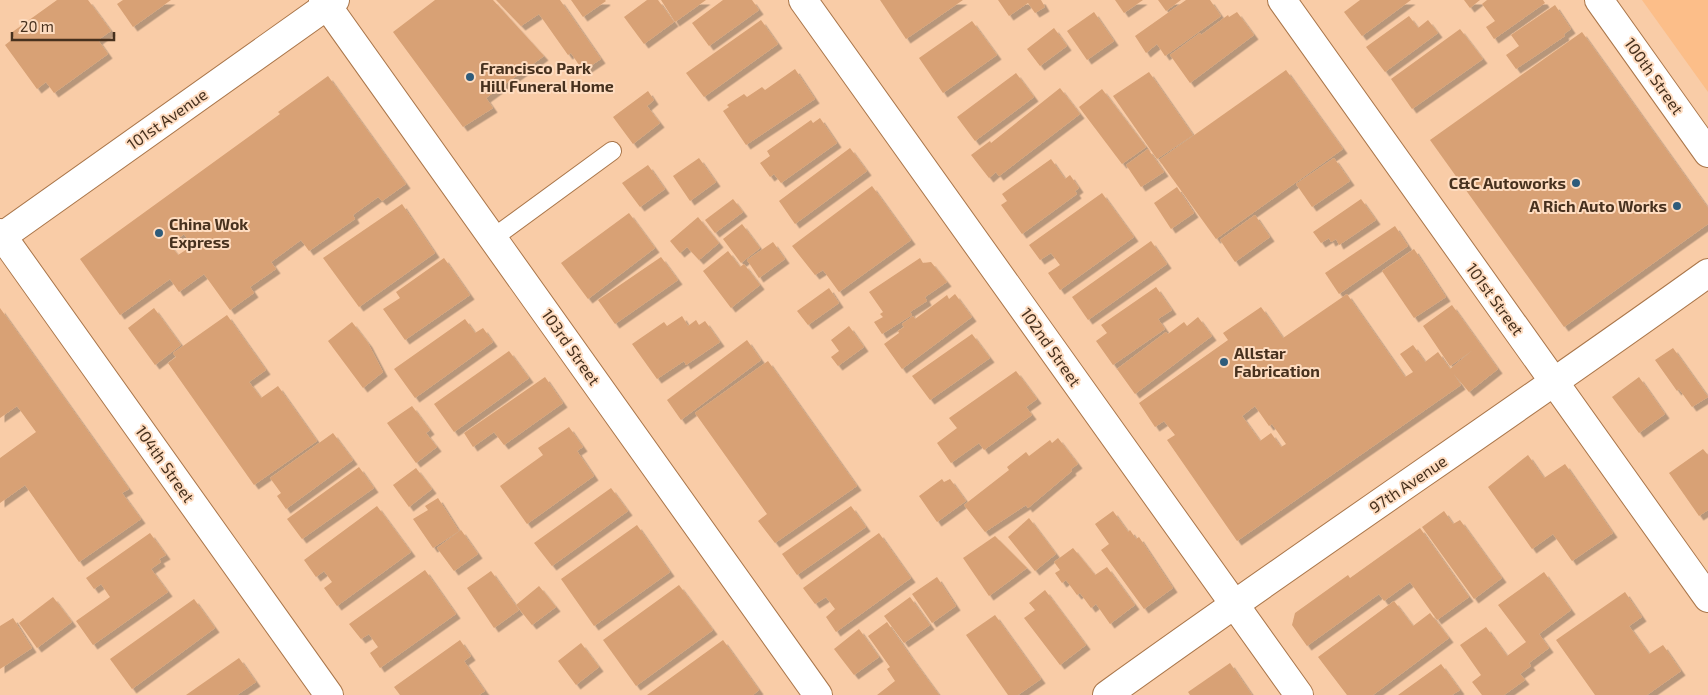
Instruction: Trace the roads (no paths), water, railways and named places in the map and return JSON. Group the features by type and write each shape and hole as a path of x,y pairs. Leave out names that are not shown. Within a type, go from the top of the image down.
{"street":[{"name":"102nd Street","path":"803,0 1298,695"},
{"name":"101st Street","path":"1282,0 1708,598"},
{"name":"100th Street","path":"1600,0 1708,153"},
{"name":"101st Avenue","path":"1,236 328,2"},
{"name":"103rd Street","path":"328,2 492,238 818,695"},
{"name":"104th Street","path":"1,236 329,695"},
{"name":"97th Avenue","path":"1107,695 1234,604 1555,383 1708,273"}],"lane":[{"path":"492,238 612,151"}],"place":[{"name":"Francisco Park Hill Funeral Home","path":"470,77"},
{"name":"C&C Autoworks","path":"1576,183"},
{"name":"A Rich Auto Works","path":"1677,206"},
{"name":"China Wok Express","path":"159,233"},
{"name":"Allstar Fabrication","path":"1224,362"}]}
